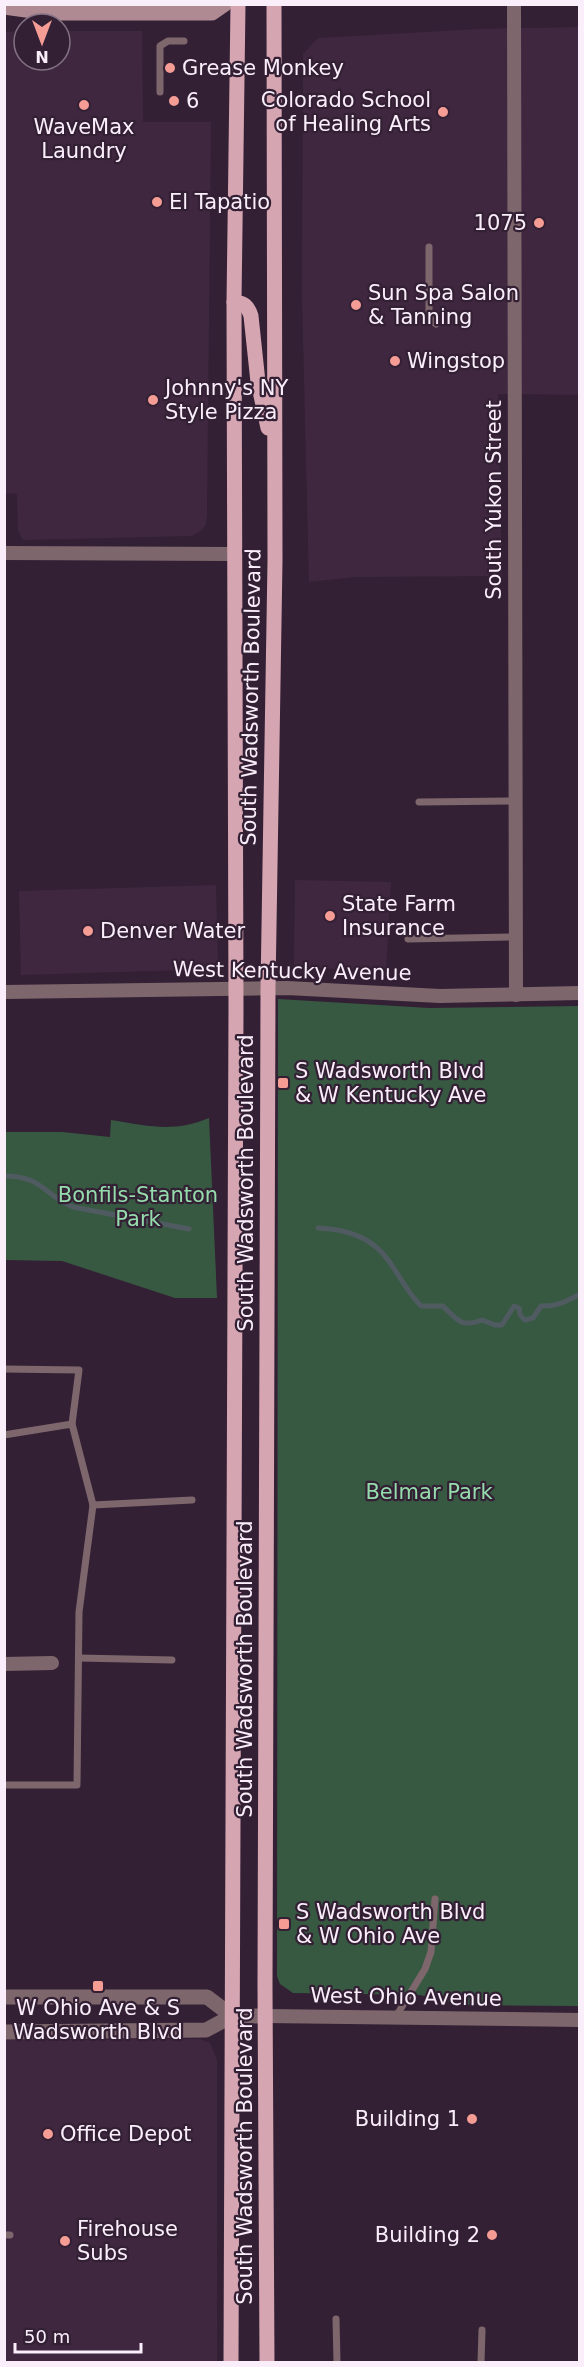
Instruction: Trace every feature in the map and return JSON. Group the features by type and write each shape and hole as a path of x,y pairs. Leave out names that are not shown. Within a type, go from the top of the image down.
{"main road":[{"path":"4,7 48,13 212,13 225,4"},
{"name":"South Wadsworth Boulevard","path":"231,2362 236,989 234,302 238,4"},
{"name":"South Wadsworth Boulevard","path":"267,2362 265,2016 268,988 274,460 274,4"},
{"path":"234,302 242,303 248,308 251,316 258,382 274,460"}],"street":[{"name":"South Yukon Street","path":"514,4 516,995"},
{"path":"4,553 234,554"},
{"name":"West Kentucky Avenue","path":"4,992 328,988 440,996 579,993"},
{"path":"4,1664 51,1663"},
{"path":"4,1997 207,1997 232,2016"},
{"name":"West Ohio Avenue","path":"4,2032 206,2030 232,2016 579,2020"}],"lane":[{"path":"160,92 160,46 168,41 184,41"},
{"path":"429,247 429,314 431,320 436,324"},
{"path":"419,802 515,801"},
{"path":"408,939 515,937"},
{"path":"4,1369 79,1370 72,1424 93,1505 80,1612 77,1785 4,1785"},
{"path":"4,1435 72,1424"},
{"path":"93,1505 192,1500"},
{"path":"79,1658 172,1660"},
{"path":"395,2018 425,1969 431,1952 435,1899"},
{"path":"336,2319 337,2362"},
{"path":"481,2362 482,2330"}],"shaded area":[{"path":"579,27 579,395 498,394 502,576 355,577 309,582 302,296 303,54 318,38 478,29"},
{"path":"72,31 142,31 143,122 211,122 207,513 206,524 201,531 192,536 23,540 18,531 17,494 5,493 4,32 12,32 12,72 72,72"},
{"path":"295,880 391,882 386,970 294,968"},
{"path":"216,885 218,969 21,975 19,891"},
{"path":"200,2039 210,2043 217,2060 217,2362 5,2362 4,2040"}],"green space":[{"name":"Belmar Park","path":"278,999 429,1008 579,1006 579,2006 463,2005 420,1995 293,1993 280,1984 277,1976"},
{"name":"Bonfils-Stanton Park","path":"209,1118 217,1298 175,1298 62,1261 5,1260 5,1132 62,1132 110,1137 111,1120 172,1127"}],"waterway":[{"path":"4,1176 35,1182 73,1207 189,1229"},
{"path":"318,1228 347,1232 374,1245 421,1306 443,1306 456,1319 464,1323 482,1320 502,1325 514,1306 519,1308 520,1315 525,1320 533,1318 541,1306 557,1304 580,1294"}],"place":[{"name":"Grease Monkey","path":"170,68"},
{"name":"6","path":"174,101"},
{"name":"WaveMax Laundry","path":"84,105"},
{"name":"Colorado School of Healing Arts","path":"443,112"},
{"name":"El Tapatio","path":"157,202"},
{"name":"1075","path":"539,223"},
{"name":"Sun Spa Salon & Tanning","path":"356,305"},
{"name":"Wingstop","path":"395,361"},
{"name":"Johnny's NY Style Pizza","path":"153,400"},
{"name":"State Farm Insurance","path":"330,916"},
{"name":"Denver Water","path":"88,931"},
{"name":"S Wadsworth Blvd & W Kentucky Ave","path":"283,1083"},
{"name":"S Wadsworth Blvd & W Ohio Ave","path":"284,1924"},
{"name":"W Ohio Ave & S Wadsworth Blvd","path":"98,1986"},
{"name":"Building 1","path":"472,2119"},
{"name":"Office Depot","path":"48,2134"},
{"name":"Building 2","path":"492,2235"},
{"name":"Firehouse Subs","path":"65,2241"}]}
